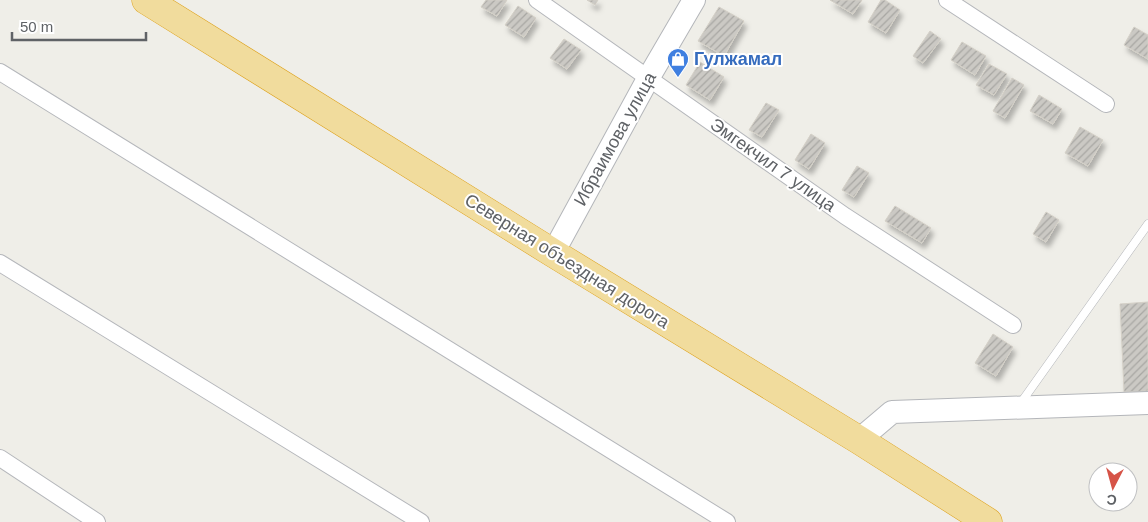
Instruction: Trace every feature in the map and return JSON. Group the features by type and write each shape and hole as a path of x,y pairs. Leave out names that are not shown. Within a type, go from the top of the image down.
{"highway":[{"name":"Северная объездная дорога","path":"146,0 988,522"}],"street":[{"name":"Эмгекчил 7 улица","path":"537,0 845,216 1013,325"},
{"name":"Ибраимова улица","path":"553,253 649,77 694,0"},
{"path":"947,0 1106,104"},
{"path":"0,72 727,522"},
{"path":"0,263 421,522"},
{"path":"858,440 892,412 1148,404"},
{"path":"0,458 96,522"}],"lane":[{"path":"1018,408 1148,224"}],"building":[{"path":"486,0 507,0 497,16 481,7"},
{"path":"587,0 598,0 595,5"},
{"path":"830,0 862,0 853,14"},
{"path":"881,0 885,0 900,10 886,33 868,22"},
{"path":"518,6 536,18 524,37 505,25"},
{"path":"719,7 744,21 724,56 698,41"},
{"path":"1134,27 1148,35 1148,59 1124,45"},
{"path":"930,31 941,39 923,63 913,56"},
{"path":"564,39 581,50 567,69 550,58"},
{"path":"962,42 986,56 975,75 951,60"},
{"path":"700,62 724,77 710,100 686,85"},
{"path":"989,64 1007,74 994,95 976,85"},
{"path":"1012,78 1024,85 1005,118 993,111"},
{"path":"1039,95 1062,109 1053,124 1030,111"},
{"path":"766,103 779,110 762,137 749,130"},
{"path":"1080,127 1103,140 1088,166 1065,153"},
{"path":"811,134 825,143 809,169 795,160"},
{"path":"857,166 869,173 854,197 842,190"},
{"path":"895,206 931,228 922,243 885,221"},
{"path":"1046,212 1059,220 1046,242 1033,234"},
{"path":"1148,302 1148,391 1124,392 1120,304"},
{"path":"993,334 1013,347 996,376 975,363"}],"place":[{"name":"Гулжамал","path":"678,78"}]}
